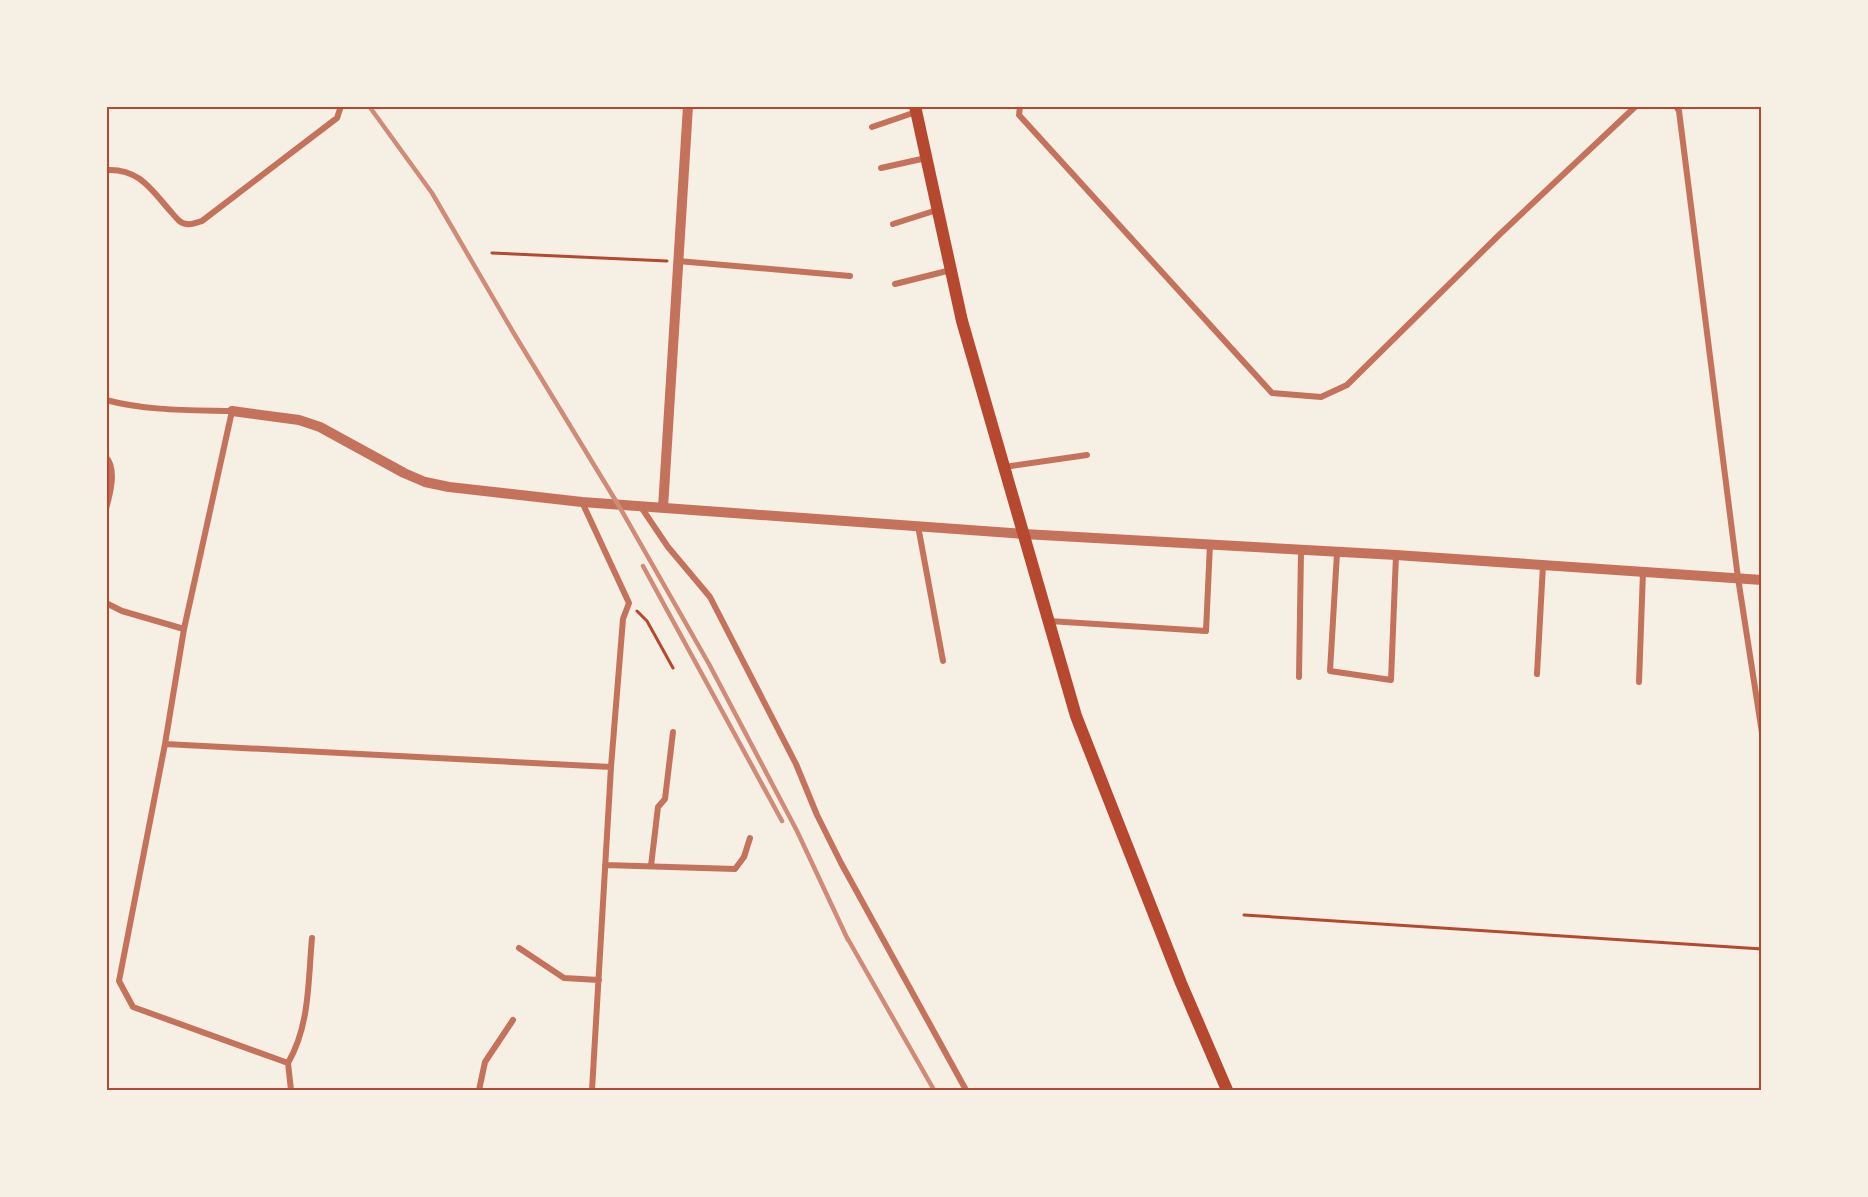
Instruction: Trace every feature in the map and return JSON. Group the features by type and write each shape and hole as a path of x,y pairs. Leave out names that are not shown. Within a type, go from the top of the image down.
{"main road":[{"path":"916,109 962,321 1076,716 1176,972 1227,1090"}],"street":[{"path":"106,170 130,172 139,177 178,220 187,224 202,221 337,118 341,106"},
{"path":"663,508 688,106"},
{"path":"1020,106 1019,115 1272,393 1321,397 1347,385 1499,235 1636,106"},
{"path":"1676,106 1679,111 1738,578 1761,733"},
{"path":"872,127 916,109"},
{"path":"881,168 926,158"},
{"path":"893,224 938,210"},
{"path":"678,261 850,276"},
{"path":"895,284 951,270"},
{"path":"106,400 126,406 232,411 299,420 320,427 425,482 449,487 582,502 1024,534 1396,555 1761,580"},
{"path":"232,411 184,629 165,744 119,981 133,1007 288,1063"},
{"path":"1004,467 1087,455"},
{"path":"106,457 112,467 106,509"},
{"path":"582,502 629,603 623,619 611,767 592,1090"},
{"path":"641,507 668,547 710,597 796,764 817,815 841,863 966,1090"},
{"path":"918,526 943,662"},
{"path":"1049,621 1206,631 1210,544"},
{"path":"1299,677 1301,551"},
{"path":"1337,553 1330,671 1391,680 1396,555"},
{"path":"1537,674 1543,565"},
{"path":"1640,682 1643,572"},
{"path":"106,603 122,611 184,629"},
{"path":"651,866 658,807 665,799 673,732"},
{"path":"165,744 611,767"},
{"path":"605,865 735,869 744,857 750,838"},
{"path":"291,1090 288,1063 297,1049 306,1016 312,939"},
{"path":"519,948 564,978 599,980"},
{"path":"480,1090 485,1062 513,1020"}],"path":[{"path":"492,253 678,261"},
{"path":"629,603 646,621 673,668"},
{"path":"1244,915 1761,949"}],"railway":[{"path":"369,106 432,193 619,506 709,664 797,831 848,940"},
{"path":"643,566 782,821"},
{"path":"845,934 934,1090"}]}
